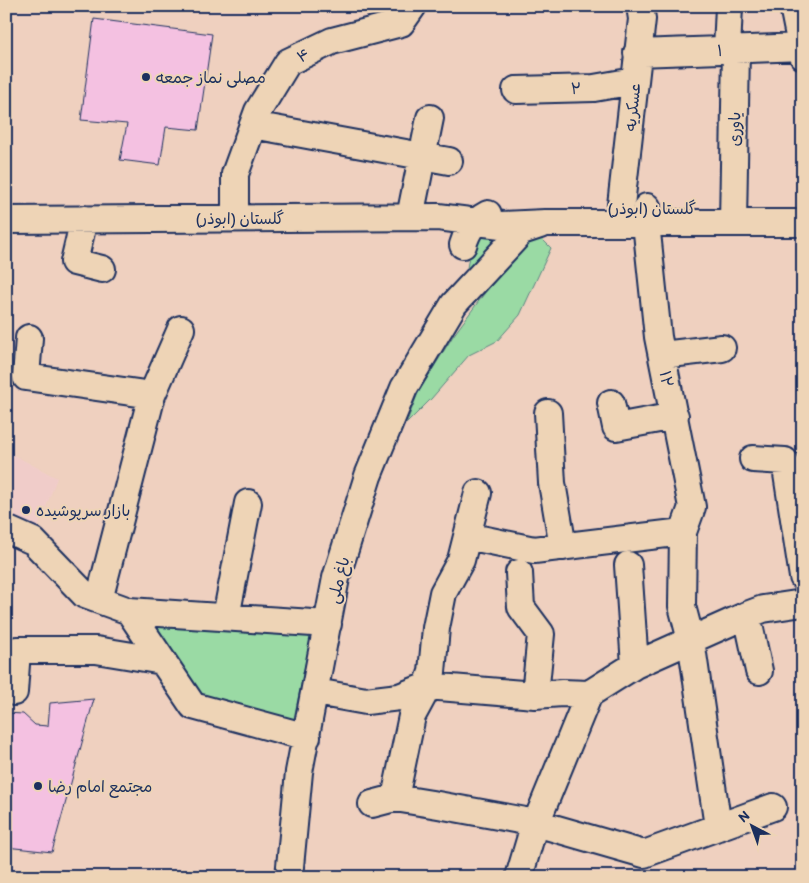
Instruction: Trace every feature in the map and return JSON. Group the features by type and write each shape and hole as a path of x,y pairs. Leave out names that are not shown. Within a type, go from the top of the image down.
{"street":[{"name":"۴","path":"235,218 235,174 258,111 288,62 332,41 401,22 412,6"},
{"name":"عسکریه","path":"620,215 642,19 640,6"},
{"name":"یاوری","path":"729,6 733,215"},
{"path":"793,6 802,50"},
{"name":"۱","path":"637,53 802,50"},
{"name":"۲","path":"516,90 594,88 634,81"},
{"path":"410,217 430,118"},
{"path":"253,125 449,162"},
{"name":"گلستان (ابوذر)","path":"474,222 488,214 506,209 620,215 733,215 803,208"},
{"name":"گلستان (ابوذر)","path":"6,220 438,217 501,225 545,223 620,215"},
{"name":"۱۲","path":"647,215 662,355 692,507 683,532 682,606 691,640 718,827"},
{"name":"گلستان (ابوذر)","path":"733,215 803,223"},
{"path":"438,217 448,225 463,245"},
{"path":"84,219 74,262 102,269"},
{"path":"463,245 468,230 474,222"},
{"name":"باغ ملی","path":"289,877 299,772 316,692 336,578 368,476 404,388 454,304 522,231 545,223"},
{"name":"باغ ملی","path":"454,304 464,257 463,245"},
{"path":"99,600 152,395 181,329"},
{"path":"29,338 26,377 152,395"},
{"path":"662,355 722,348"},
{"path":"611,403 616,427 675,416"},
{"path":"548,413 552,484 563,547"},
{"path":"753,459 784,460 803,577"},
{"path":"478,494 461,560 443,593 436,628 432,672 412,716 384,801 536,823 642,866 718,827 773,807"},
{"path":"226,618 248,503"},
{"path":"6,529 33,541 85,595 129,611 328,624"},
{"path":"467,536 534,550 683,532"},
{"path":"628,565 635,665"},
{"path":"519,573 521,607 541,634 535,695"},
{"path":"316,692 366,701 399,697 427,686 535,695 589,694 635,665 748,615 763,609 803,603"},
{"path":"129,611 193,706 307,737"},
{"path":"748,615 759,671"},
{"path":"14,692 17,650 96,650 163,661"},
{"path":"520,877 536,823 589,694"}],"shaded area":[{"name":"بازار سرپوشیده","path":"6,451 57,478 33,541 6,542"}],"green space":[{"path":"482,232 491,235 497,244 464,286 470,250"},
{"path":"540,237 551,248 520,315 497,341 469,355 431,399 406,424 418,393 453,336 484,294 528,241"},
{"path":"152,621 312,631 293,723 197,695"}],"building":[{"name":"مصلی نماز جمعه","path":"94,19 212,34 198,130 166,127 160,165 120,160 127,124 81,120"},
{"name":"مجتمع امام رضا","path":"94,699 52,852 6,847 6,713 23,714 35,725 48,726 50,703"}],"place":[{"name":"مصلی نماز جمعه","path":"146,77"},
{"name":"بازار سرپوشیده","path":"26,510"},
{"name":"مجتمع امام رضا","path":"38,786"}]}
